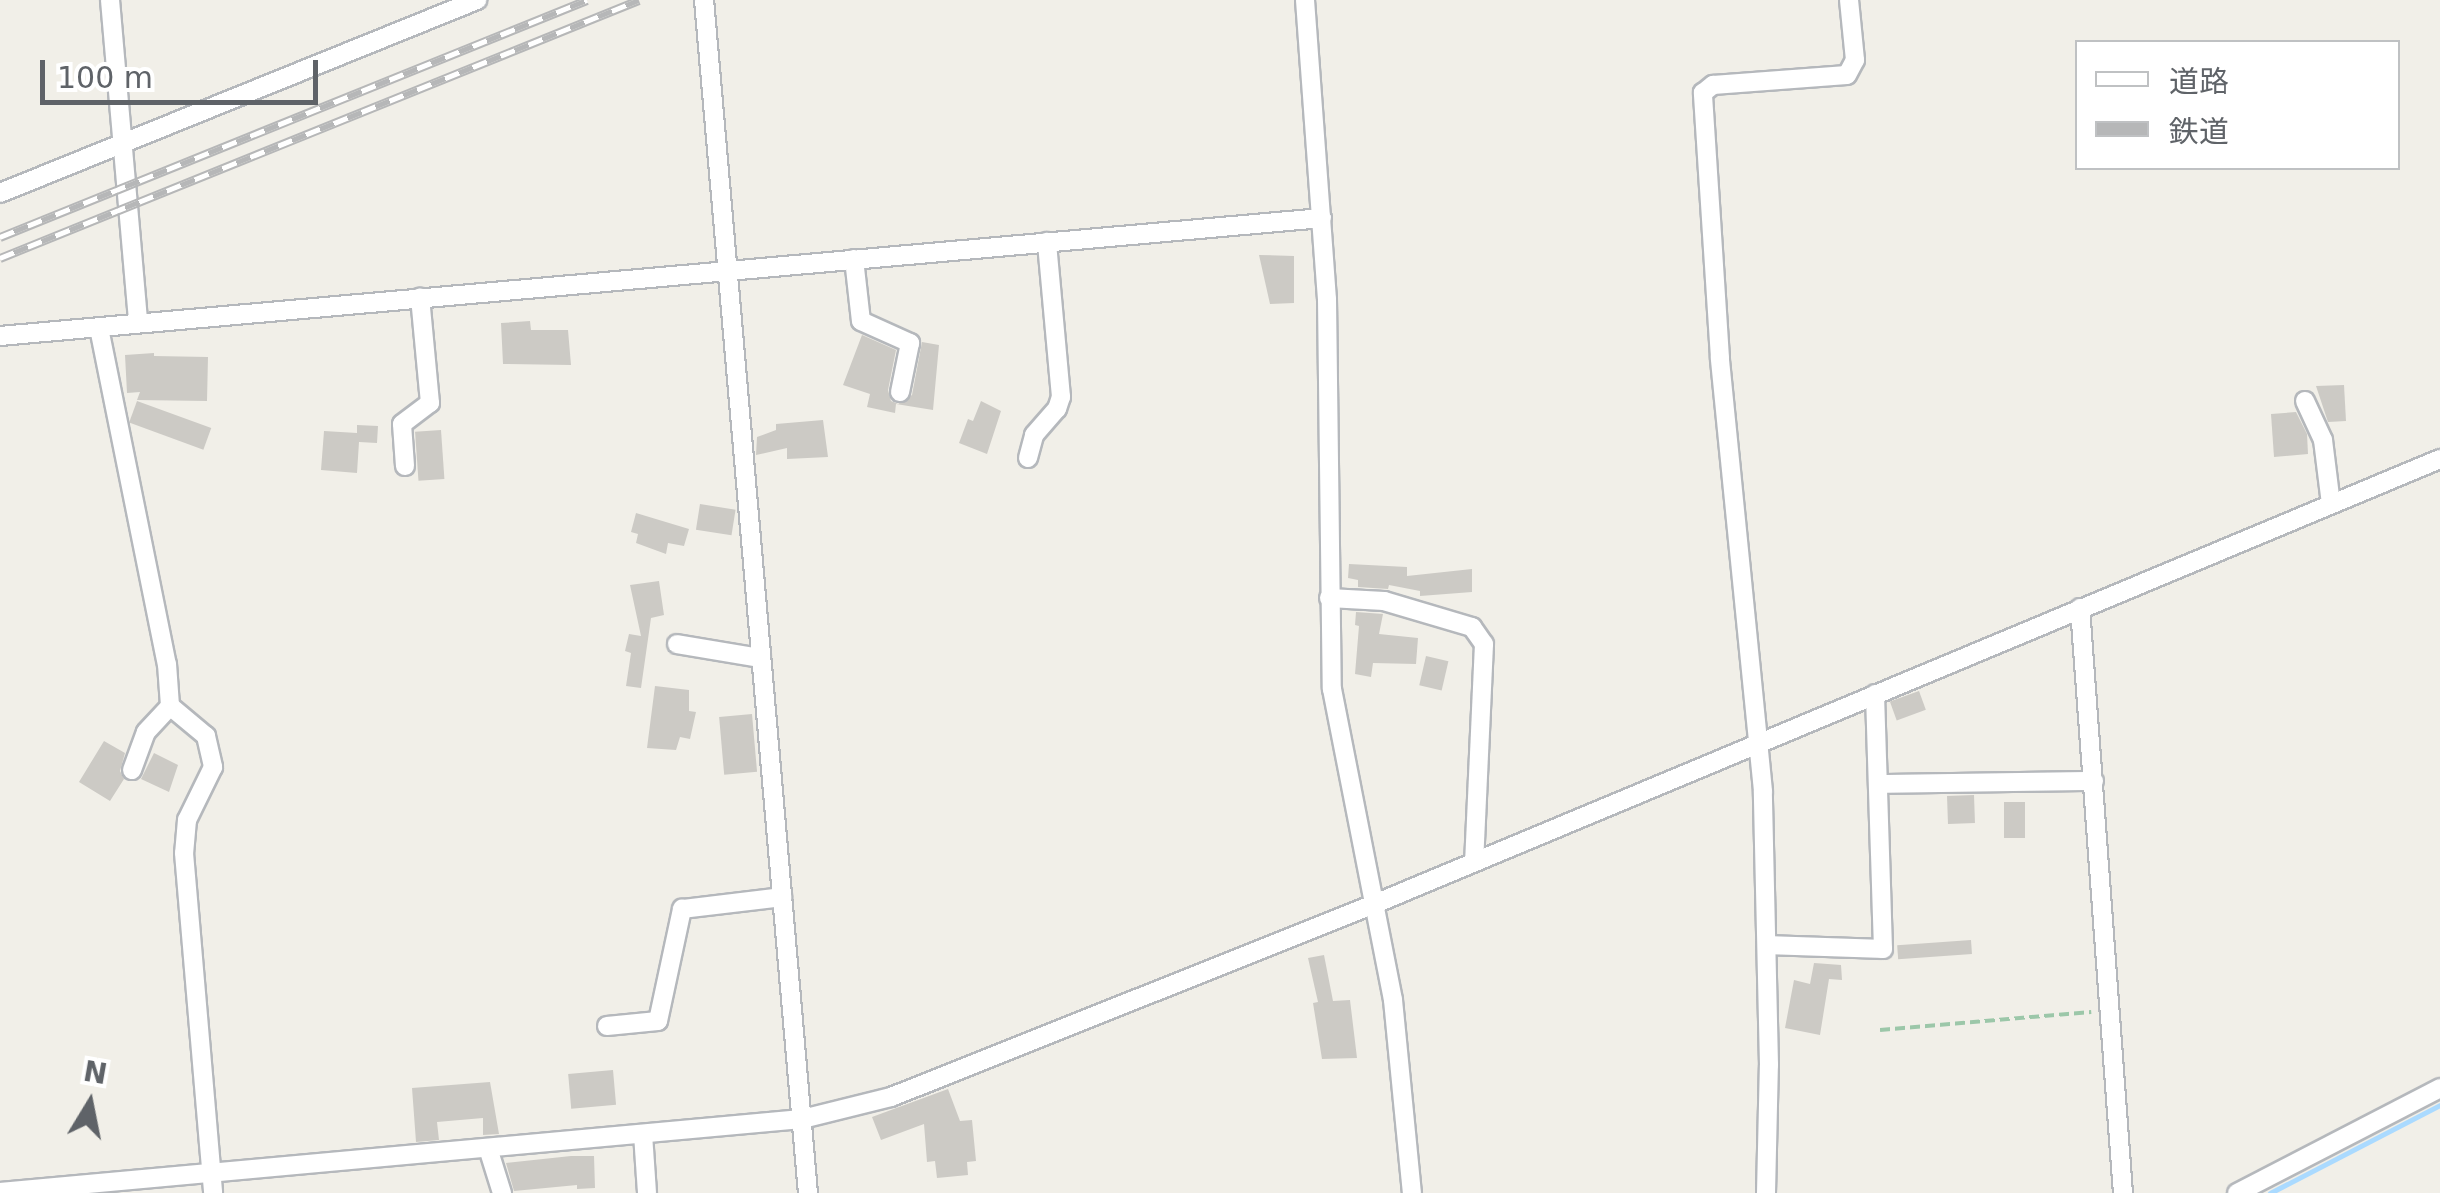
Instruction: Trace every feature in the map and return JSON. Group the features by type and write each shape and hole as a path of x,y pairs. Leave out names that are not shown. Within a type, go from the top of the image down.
{"street":[{"path":"110,0 138,321"},
{"path":"0,193 477,0"},
{"path":"704,0 808,1193"},
{"path":"1305,0 1327,299 1332,689 1393,1000 1412,1193"},
{"path":"1766,1193 1766,944 1758,745 1720,358 1703,93 1713,85 1847,76 1854,60 1849,0"},
{"path":"0,336 1322,218"},
{"path":"1028,458 1034,435 1057,409 1061,396 1047,242"},
{"path":"854,259 861,321 910,343 900,392"},
{"path":"405,466 402,424 430,403 420,297"},
{"path":"99,328 167,664 170,706 206,736 213,767 187,820 184,852 213,1193"},
{"path":"2305,401 2323,440 2331,504"},
{"path":"0,1192 802,1119 892,1097 1377,903 2440,459"},
{"path":"1329,598 1384,601 1472,627 1484,644 1474,862"},
{"path":"2080,608 2123,1193"},
{"path":"677,644 761,658"},
{"path":"1766,944 1883,949 1875,694"},
{"path":"132,770 146,732 170,706"},
{"path":"1878,784 2094,780"},
{"path":"607,1026 658,1022 682,909 782,897"},
{"path":"2237,1193 2440,1088"},
{"path":"643,1134 647,1193"},
{"path":"488,1148 502,1193"}],"path":[{"path":"1880,1030 2110,1010"}],"building":[{"path":"1259,255 1294,256 1294,303 1270,304"},
{"path":"530,321 531,330 568,330 571,365 503,364 501,323"},
{"path":"862,335 896,350 888,390 891,401 898,404 912,395 922,342 939,345 933,410 896,404 895,413 867,407 870,394 843,385"},
{"path":"125,355 208,357 207,401 137,400 140,392 127,393"},
{"path":"2344,385 2346,421 2328,422 2316,386"},
{"path":"137,401 211,428 203,450 129,423"},
{"path":"981,401 1001,411 987,454 959,443 968,419 973,421"},
{"path":"2296,412 2307,434 2308,454 2274,457 2271,414"},
{"path":"823,420 828,457 787,459 787,448 756,455 757,437 776,430 776,424"},
{"path":"357,425 378,426 377,443 359,442 357,473 321,470 324,431 357,433"},
{"path":"441,430 444,479 418,481 415,432"},
{"path":"700,504 736,510 731,535 696,530"},
{"path":"636,513 689,529 684,546 668,543 666,554 636,543 638,534 631,532"},
{"path":"1349,564 1407,567 1407,576 1472,569 1472,592 1420,596 1420,591 1389,585 1388,589 1358,587 1358,580 1348,578"},
{"path":"659,581 664,615 651,618 641,688 626,686 631,653 625,651 629,634 641,636 630,585"},
{"path":"1356,612 1383,614 1379,634 1418,638 1416,664 1373,663 1371,677 1355,674 1359,626 1355,625"},
{"path":"1426,656 1448,661 1442,690 1419,685"},
{"path":"655,686 689,690 689,711 696,712 690,739 680,737 676,750 647,748"},
{"path":"1919,691 1926,710 1897,720 1890,702"},
{"path":"752,714 757,772 724,775 719,717"},
{"path":"104,741 125,753 120,771 124,779 110,801 79,782"},
{"path":"154,753 178,765 169,792 141,779"},
{"path":"1974,795 1975,823 1948,824 1947,796"},
{"path":"2004,802 2025,802 2025,838 2004,838"},
{"path":"1971,940 1972,954 1898,959 1897,945"},
{"path":"1324,955 1333,1001 1350,1000 1357,1058 1322,1059 1313,1003 1318,1002 1308,958"},
{"path":"1814,963 1841,965 1842,980 1829,979 1820,1035 1785,1028 1794,980 1810,984"},
{"path":"613,1070 616,1105 571,1109 568,1074"},
{"path":"490,1082 499,1134 483,1135 483,1118 437,1122 439,1140 416,1142 412,1088"},
{"path":"948,1089 960,1121 972,1120 976,1161 967,1162 968,1175 937,1178 935,1161 927,1162 924,1124 881,1140 872,1117"},
{"path":"594,1156 595,1188 577,1189 577,1185 514,1191 506,1163"}],"waterway":[{"path":"2270,1193 2440,1105"}],"railway":[{"path":"0,237 587,0"},
{"path":"0,258 639,0"}]}
